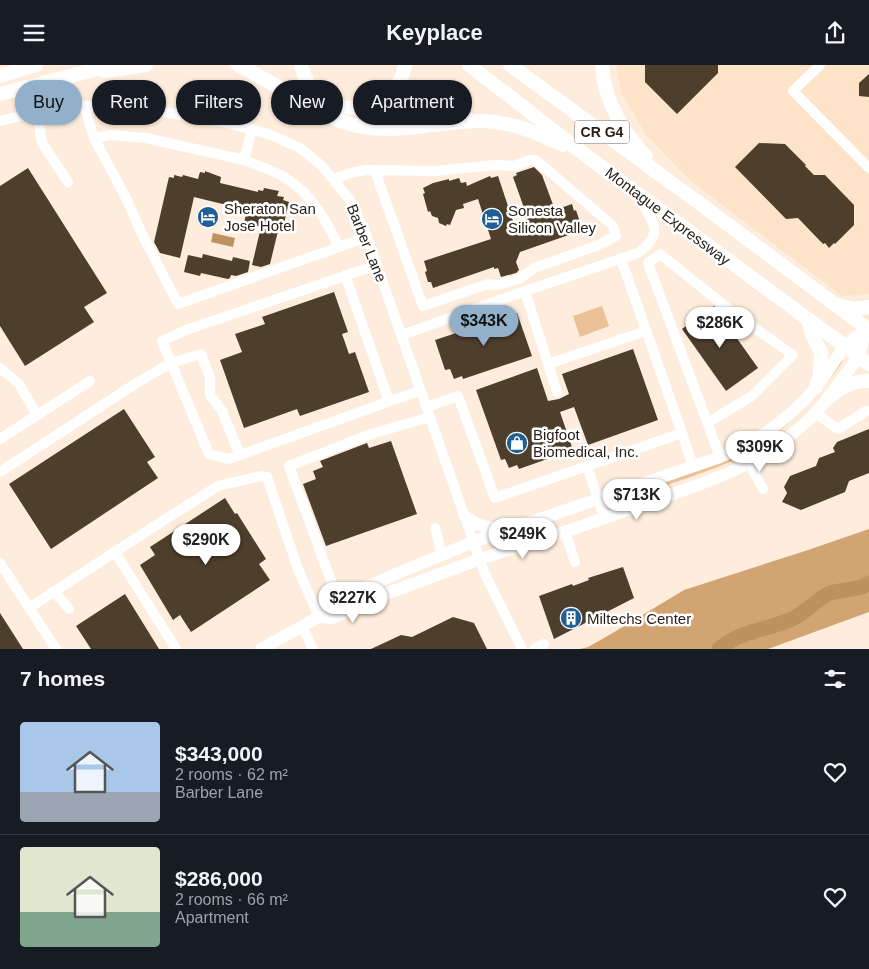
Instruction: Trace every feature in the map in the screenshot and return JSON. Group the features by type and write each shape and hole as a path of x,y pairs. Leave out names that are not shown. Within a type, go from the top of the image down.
{"highway":[{"path":"0,76 36,65"},
{"path":"0,94 114,65"},
{"path":"93,71 108,71 146,65"},
{"path":"238,65 327,116 346,123 367,128 387,129 494,121 516,126 584,154"},
{"path":"301,65 310,86 319,96 338,107 354,109 370,106 386,98 398,84 405,65"},
{"name":"Montague Expressway","path":"469,65 712,250 864,360"},
{"name":"Montague Expressway","path":"510,65 868,328"},
{"path":"602,65 609,98 621,123 635,145 653,164 695,200"},
{"path":"833,304 853,309 869,307"},
{"path":"808,319 812,335 821,352 820,374 816,387"},
{"path":"828,398 843,386 860,380 869,381"}],"main road":[{"path":"261,649 319,617 327,604 442,555 473,542 720,457 752,441 771,429 798,407 816,387 846,347 868,328"},
{"path":"319,617 333,618 387,594 480,559 565,532 701,484 749,463 781,443 815,413 864,360 868,328"},
{"path":"464,515 481,526 497,529 517,527"}],"street":[{"path":"820,65 793,91 869,169"},
{"path":"84,106 94,138 117,179 141,232 178,304 367,237"},
{"name":"Barber Lane","path":"84,106 163,112 228,123 280,138 311,155 334,179 350,200 367,237 484,572 522,649"},
{"name":"Barber Lane","path":"0,121 15,117"},
{"path":"39,125 42,143 68,182"},
{"path":"244,160 252,130"},
{"path":"94,138 111,135 146,138 244,160 284,177 307,195 328,223 339,247"},
{"path":"334,179 350,173 375,171 435,171 514,165 536,160 613,226 616,237 534,268 519,279 497,285 488,283 423,306 375,171"},
{"path":"402,335 498,300 638,253 647,247 655,235 653,223 636,192"},
{"path":"647,247 653,259"},
{"path":"707,423 752,397 793,355 736,315 660,254 648,263 707,423 720,457"},
{"path":"621,259 693,466"},
{"path":"377,265 186,330 162,341 209,454 229,459 421,390"},
{"path":"543,265 550,283"},
{"path":"345,275 390,401"},
{"path":"497,285 498,300"},
{"path":"526,291 557,392"},
{"path":"548,364 646,331"},
{"path":"0,472 135,384 171,363 201,354 210,379 210,395 222,411 240,455"},
{"path":"0,368 19,384 37,415"},
{"path":"0,439 90,381"},
{"path":"427,407 458,396 495,498 682,433"},
{"path":"815,413 838,429 866,411"},
{"path":"338,600 289,466 371,434 430,417"},
{"path":"749,463 763,489"},
{"path":"587,466 604,518"},
{"path":"30,609 218,486 261,476 267,477 298,569 319,617"},
{"path":"435,528 442,555"},
{"path":"565,532 575,562"},
{"path":"115,552 176,649"},
{"path":"1,567 56,649"},
{"path":"55,592 69,609"},
{"path":"302,626 313,649"}],"shaded area":[{"path":"616,65 869,65 869,294 842,296 690,180 647,136 622,94"},
{"path":"213,233 235,238 233,247 211,242"},
{"path":"602,306 609,326 580,337 573,316"},
{"path":"842,360 832,376 807,406 764,443 723,465 615,503 739,453"},
{"path":"869,529 869,612 768,649 580,649 588,647 611,634 684,590"}],"building":[{"path":"645,65 718,65 718,73 677,114 645,82"},
{"path":"869,74 869,97 859,96 859,83"},
{"path":"759,143 785,144 814,175 825,175 854,205 854,225 835,244 829,248 825,243 823,244 798,218 786,219 735,167"},
{"path":"534,167 542,175 555,210 572,204 580,222 578,223 580,231 520,252 516,262 519,270 516,273 501,277 498,268 494,269 494,267 433,288 431,282 428,282 424,261 491,239 478,199 463,204 464,208 456,210 450,225 447,224 446,226 439,223 438,218 432,216 430,211 428,212 423,188 433,183 459,178 461,183 466,182 467,186 490,176 491,178 498,176 514,224 528,219 513,177 517,175 516,173"},
{"path":"28,168 107,293 84,307 94,322 25,366 0,326 0,186"},
{"path":"205,171 221,177 220,183 258,192 258,190 263,191 264,188 279,191 277,196 284,197 283,200 289,202 282,232 278,231 270,264 261,267 252,265 261,227 244,223 247,210 194,197 180,258 160,253 154,242 169,177 174,178 174,175 182,177 183,175 198,179 200,172 205,173"},
{"path":"203,254 232,261 233,257 250,261 248,272 236,276 231,275 228,279 201,273 200,276 184,272 188,255 202,258"},
{"path":"334,292 348,332 342,334 349,354 355,352 369,392 300,416 297,409 244,428 220,360 242,352 235,334 265,324 262,317"},
{"path":"714,306 758,368 726,391 682,329"},
{"path":"517,313 532,356 463,379 462,376 454,379 450,369 445,370 435,340"},
{"path":"633,349 658,420 588,445 574,407 560,412 573,450 519,469 517,465 509,468 505,459 501,460 476,390 537,368 548,401 559,399 569,394 562,374"},
{"path":"124,409 155,457 147,462 158,478 51,549 9,484"},
{"path":"869,429 869,473 849,481 845,492 801,510 782,502 787,493 784,487 790,476 816,466 819,458 835,452 833,448 837,442"},
{"path":"391,441 417,514 326,546 303,484 316,479 313,471 323,467 320,461 367,443 369,448"},
{"path":"225,498 235,514 237,513 266,559 259,564 270,580 191,632 180,615 173,620 140,565 155,555 150,547"},
{"name":"Miltechs Center","path":"623,567 634,598 554,639 539,596 572,584 573,586 589,580 588,578"},
{"path":"125,594 159,649 91,649 76,626"},
{"path":"0,613 23,649 0,649"},
{"path":"453,617 474,623 487,649 371,649 401,635 412,637"}],"waterway":[{"path":"719,649 744,634 790,620 828,594 859,588 869,583"}],"place":[{"name":"Sheraton San Jose Hotel","path":"208,217"},
{"name":"Sonesta Silicon Valley","path":"492,219"},
{"name":"Bigfoot Biomedical, Inc.","path":"517,443"},
{"name":"Miltechs Center","path":"571,618"}]}
